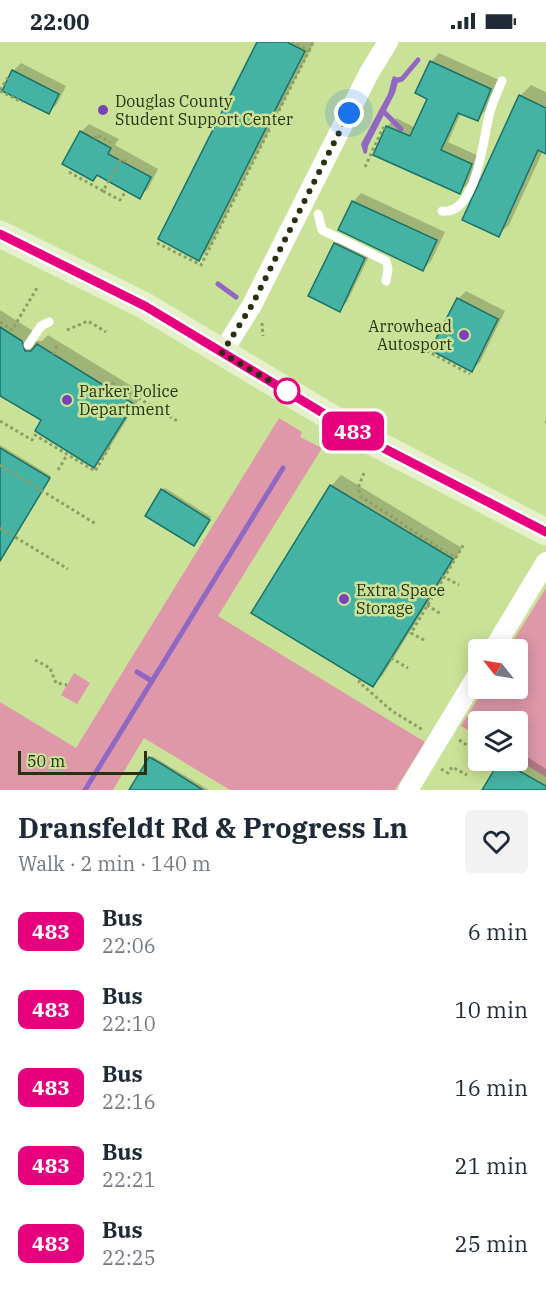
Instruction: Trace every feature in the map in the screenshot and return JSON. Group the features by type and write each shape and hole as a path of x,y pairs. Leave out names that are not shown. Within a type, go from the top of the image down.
{"street":[{"path":"222,353 252,305 369,73 388,42"},
{"path":"0,234 124,295 366,439 546,532"},
{"path":"500,639 546,562"},
{"path":"408,790 468,691"}],"lane":[{"path":"442,211 453,211 462,205 483,154 488,118 502,81"},
{"path":"318,214 322,230 386,261 388,269 386,281"},
{"path":"28,345 41,326 49,322"}],"path":[{"path":"292,42 309,51"},
{"path":"157,243 201,265 314,42"},
{"path":"9,76 0,91 22,102"},
{"path":"365,167 383,128 385,129"},
{"path":"95,139 97,135 110,142"},
{"path":"103,191 121,159 128,163"},
{"path":"69,172 120,200 126,191"},
{"path":"0,322 12,330 37,288"},
{"path":"67,330 88,321 106,332"},
{"path":"52,354 58,344"},
{"path":"416,345 470,374"},
{"path":"110,389 113,383 179,422"},
{"path":"0,421 32,440 35,435 95,471 110,446"},
{"path":"58,470 68,455"},
{"path":"0,465 96,524"},
{"path":"364,474 358,485 360,495 417,531 424,540 456,558"},
{"path":"396,525 399,520"},
{"path":"0,528 68,569"},
{"path":"424,640 411,633 464,544"},
{"path":"443,576 459,585"},
{"path":"427,605 441,614"},
{"path":"391,658 408,668"},
{"path":"35,660 50,668 56,683 67,685"},
{"path":"360,680 359,682 392,711 428,732"},
{"path":"459,740 468,746"},
{"path":"441,769 448,773 452,767 467,775"}],"shaded area":[{"path":"393,76 399,78 395,93 368,146 367,153 364,154 361,144 388,94"},
{"path":"279,418 302,432 300,437 322,448 218,616 425,742 395,790 230,790 144,738 113,790 0,790 0,702 76,748"},
{"path":"546,588 546,777 528,766 528,711 470,711 478,699 528,699 528,639 514,639"},
{"path":"74,673 90,683 77,704 61,695"},
{"path":"468,715 468,730 461,726"}],"building":[{"path":"257,42 287,42 305,51 199,261 158,239"},
{"path":"430,61 491,89 478,121 458,113 441,150 472,164 460,194 373,155 386,126 410,136 427,99 415,93"},
{"path":"12,70 59,94 49,114 2,91"},
{"path":"519,95 546,108 546,154 538,150 499,237 462,220"},
{"path":"80,131 111,148 108,154 151,177 140,199 97,175 93,181 62,164"},
{"path":"352,201 437,240 423,271 338,230"},
{"path":"334,243 365,258 340,312 308,296"},
{"name":"Arrowhead Autosport","path":"457,298 498,319 472,372 430,350"},
{"name":"Parker Police Department","path":"0,327 22,341 25,351 31,351 37,344 134,404 94,468 35,431 41,420 0,396"},
{"path":"0,448 50,478 0,561"},
{"name":"Extra Space Storage","path":"330,485 453,559 373,687 251,613"},
{"path":"161,489 210,520 194,546 145,516"},
{"path":"149,757 160,763 203,790 129,790"},
{"path":"493,771 519,771 546,786 546,790 482,790"}],"waterway":[{"path":"394,81 402,79 418,60"},
{"path":"382,110 401,129"},
{"path":"218,284 236,297"},
{"path":"85,790 283,468"},
{"path":"137,672 152,681"}],"bus line":[{"name":"483","path":"0,234 73,268 145,306 366,439 546,532"}],"place":[{"name":"Douglas County Student Support Center","path":"103,110"},
{"name":"Arrowhead Autosport","path":"464,335"},
{"name":"Parker Police Department","path":"67,400"},
{"name":"Extra Space Storage","path":"344,599"}],"route":[{"path":"287,391 222,353 252,305 349,113"}]}
